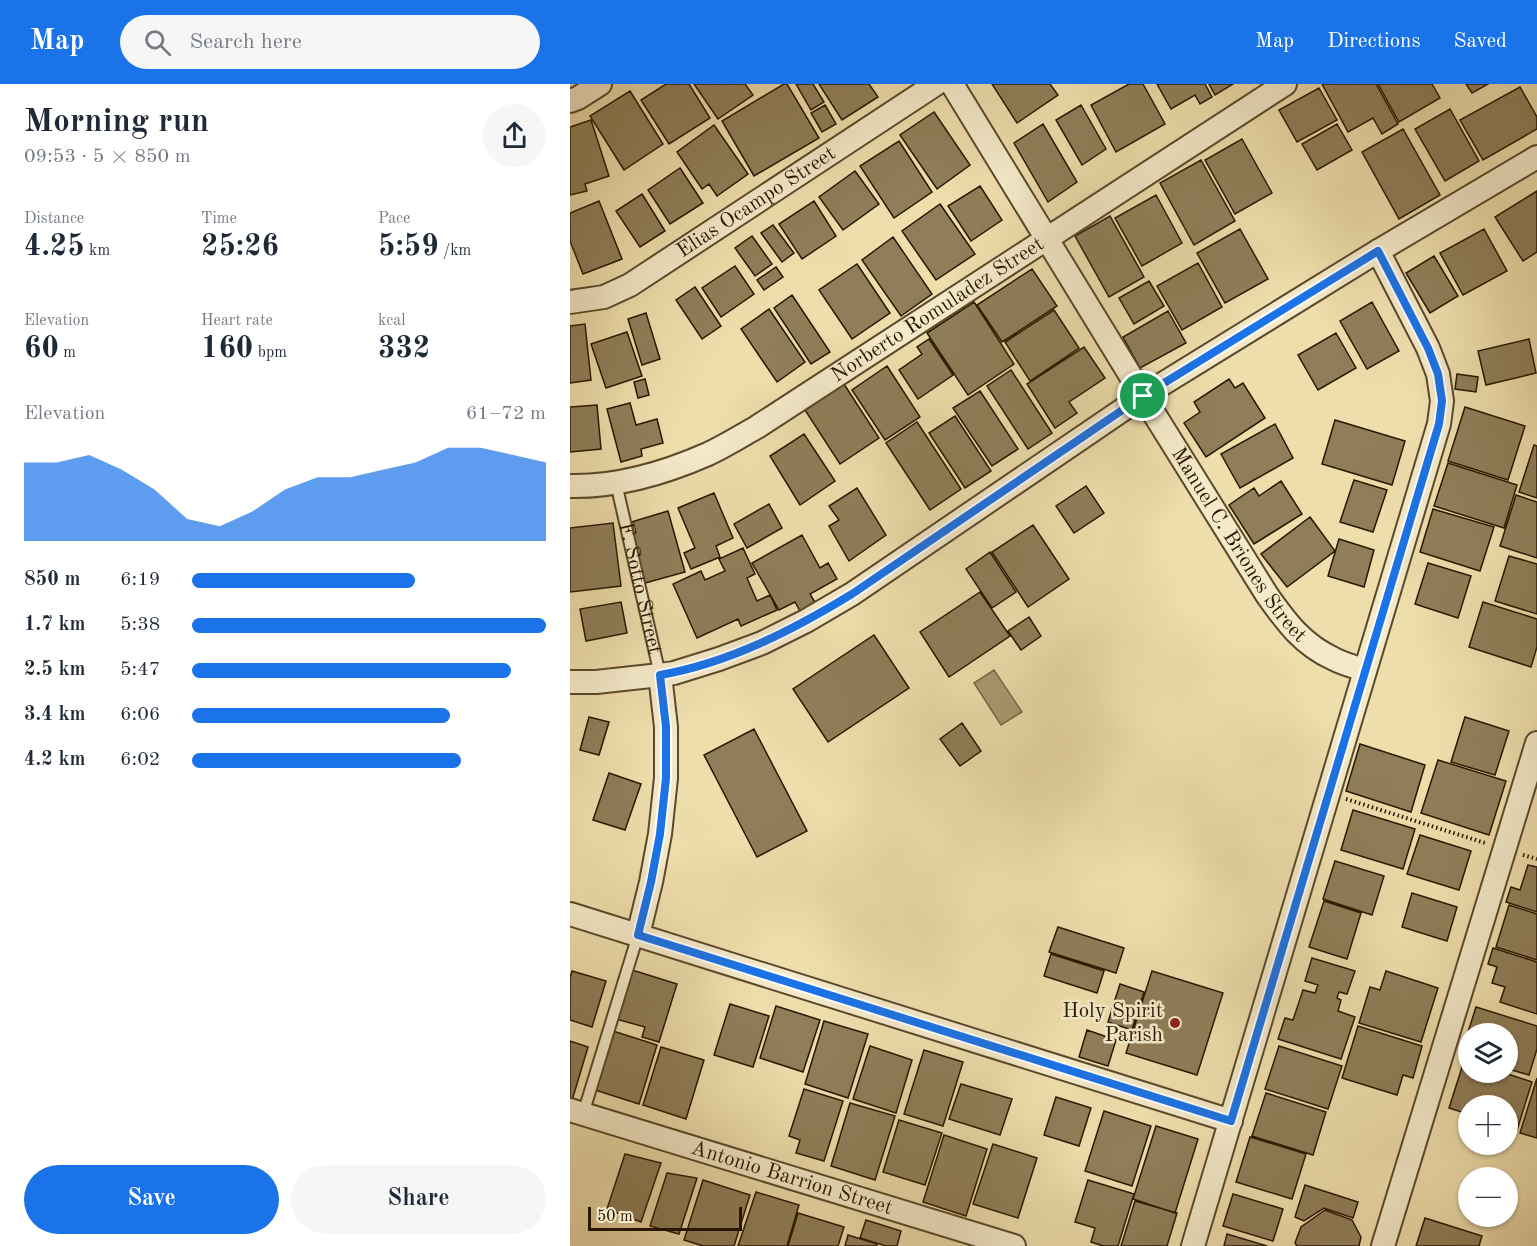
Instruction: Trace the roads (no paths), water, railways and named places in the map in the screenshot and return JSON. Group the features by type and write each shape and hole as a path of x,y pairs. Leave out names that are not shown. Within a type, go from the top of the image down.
{"street":[{"path":"570,101 600,84"},
{"name":"Elias Ocampo Street","path":"570,302 604,297 630,285 936,84"},
{"name":"Manuel C. Briones Street","path":"952,84 1143,396 1286,623 1309,644 1334,659 1365,670"},
{"name":"Norberto Romuladez Street","path":"570,486 616,483 654,474 709,453 757,427 1286,84"},
{"path":"570,682 596,682 674,673 762,643 806,621 852,594 1143,396 1378,251 1537,157"},
{"path":"1193,1246 1439,424 1442,401 1438,374 1428,348 1378,251"},
{"name":"F. Sotto Street","path":"638,935 660,834 666,778 666,727 660,675"},
{"path":"1383,1246 1537,743"},
{"path":"570,915 1231,1121"},
{"name":"Antonio Barrion Street","path":"573,1112 1014,1246"}],"lane":[{"name":"F. Sotto Street","path":"616,483 660,675"},
{"name":"F. Sotto Street","path":"573,1112 638,935"}],"place":[{"name":"Holy Spirit Parish","path":"1175,1023"}]}
